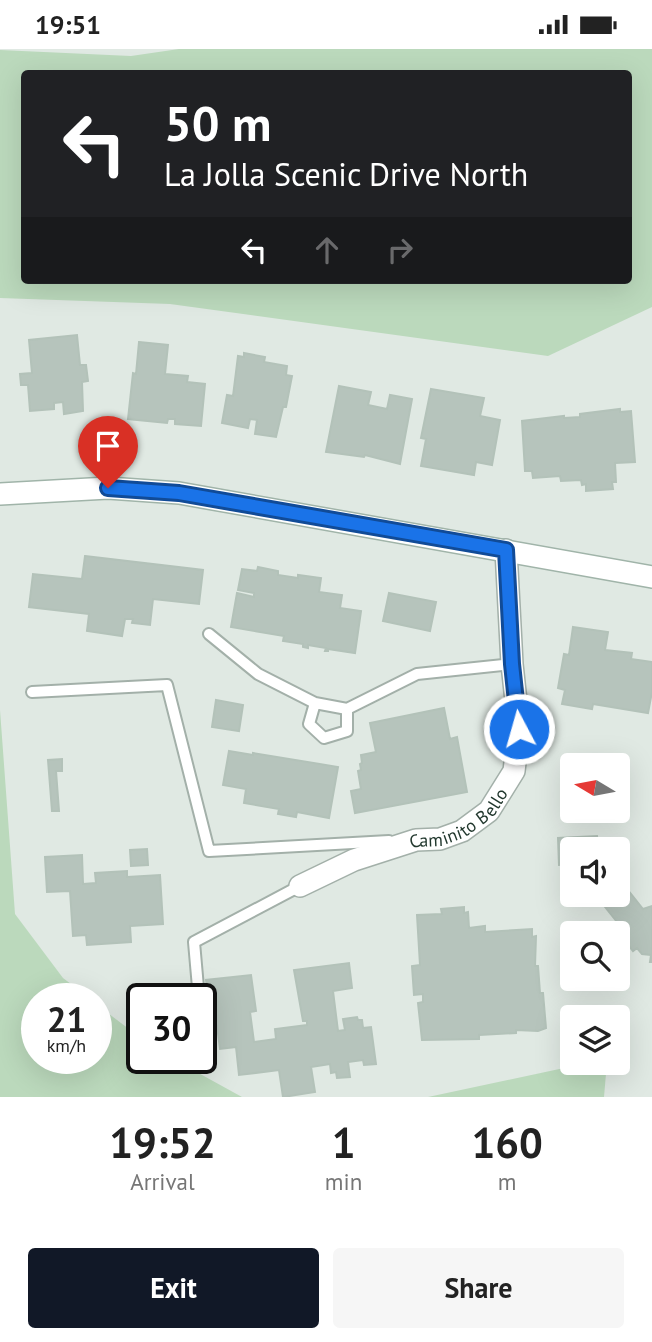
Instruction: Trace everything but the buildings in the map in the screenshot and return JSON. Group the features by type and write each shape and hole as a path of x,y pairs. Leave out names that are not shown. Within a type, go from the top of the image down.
{"main road":[{"path":"0,494 108,488 179,493 652,577"},
{"name":"Caminito Bello","path":"300,886 354,860 416,840 440,839 462,831 489,811 514,771 519,729 512,664 506,550"}],"lane":[{"path":"209,634 258,674 315,703 348,709 417,674 512,664"},
{"path":"32,692 167,685 209,851 416,840"},
{"path":"315,703 309,724 324,738 347,731 348,709"},
{"path":"198,983 194,942 300,886"}],"green space":[{"path":"179,49 652,49 652,307 548,356 170,304 0,298 0,50 131,56"},
{"path":"0,710 15,914 63,978 70,983 21,983 21,1074 112,1074 112,1016 126,1027 126,1074 200,1074 242,1097 0,1097"},
{"path":"560,1069 560,1075 606,1075 604,1097 428,1097"}],"route":[{"path":"108,488 179,493 506,550 512,664 519,729"}]}
